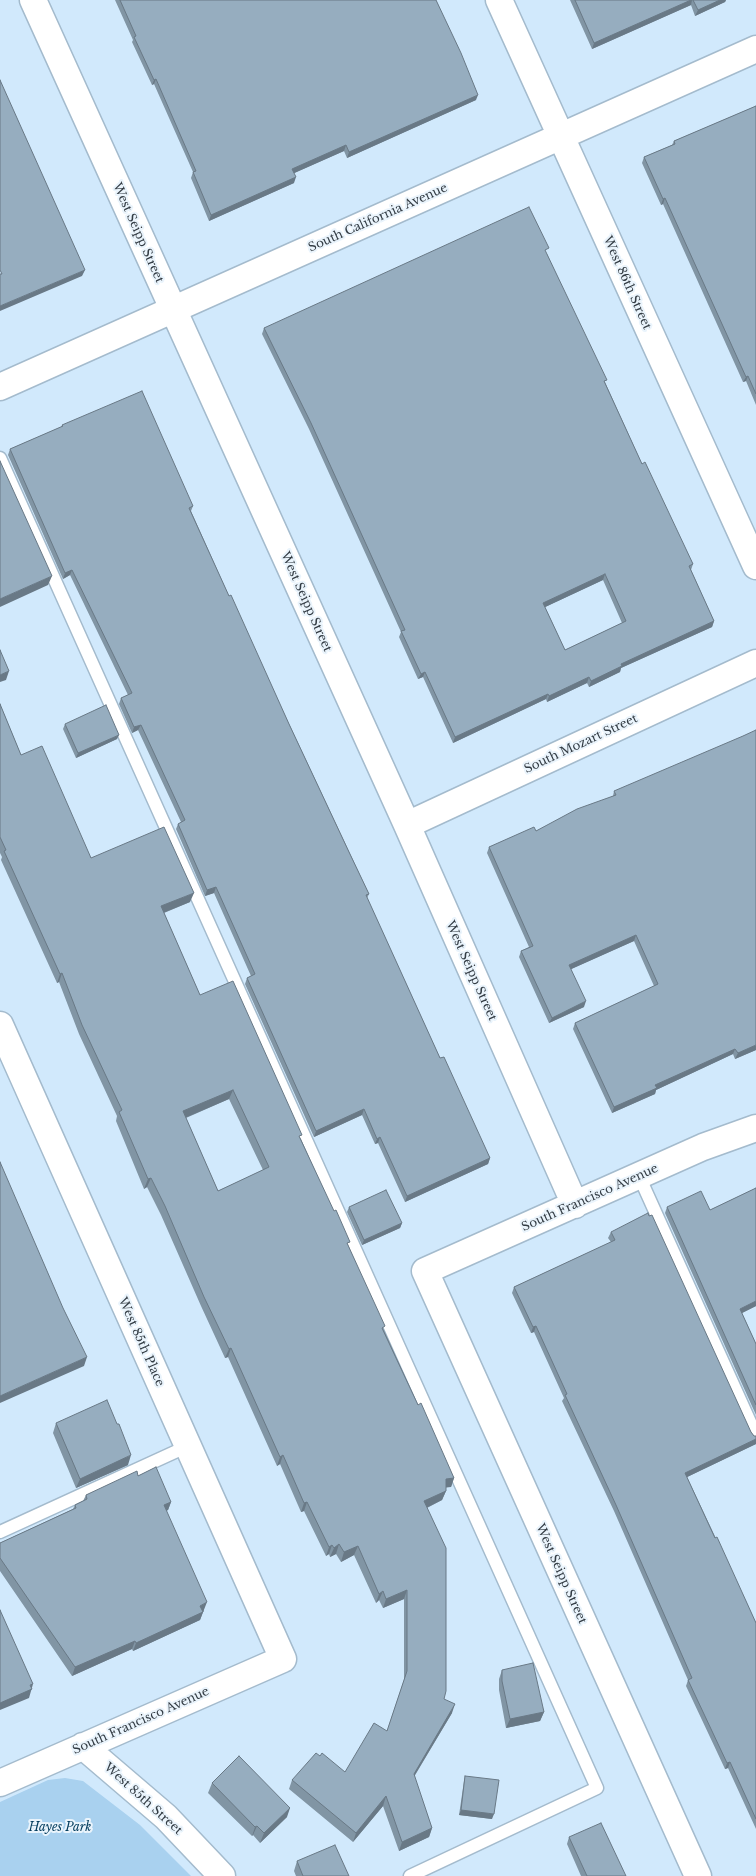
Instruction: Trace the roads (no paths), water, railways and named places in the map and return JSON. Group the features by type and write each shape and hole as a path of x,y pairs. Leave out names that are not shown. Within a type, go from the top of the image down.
{"street":[{"name":"West Seipp Street","path":"33,0 407,824 575,1205"},
{"name":"West 86th Street","path":"499,0 756,566"},
{"name":"South California Avenue","path":"0,387 756,49"},
{"name":"South Mozart Street","path":"407,824 756,663"},
{"name":"West 85th Place","path":"0,1025 283,1659"},
{"name":"South Francisco Avenue","path":"425,1271 703,1147 756,1128"},
{"name":"West Seipp Street","path":"425,1271 698,1876"},
{"name":"South Francisco Avenue","path":"0,1783 283,1659"},
{"name":"West 85th Street","path":"84,1746 166,1817 222,1876"}],"lane":[{"path":"0,458 597,1788 410,1876"},
{"path":"639,1176 756,1435"},
{"path":"0,1532 188,1446"}],"park label":[{"name":"Hayes Park","path":"60,1828"}]}
